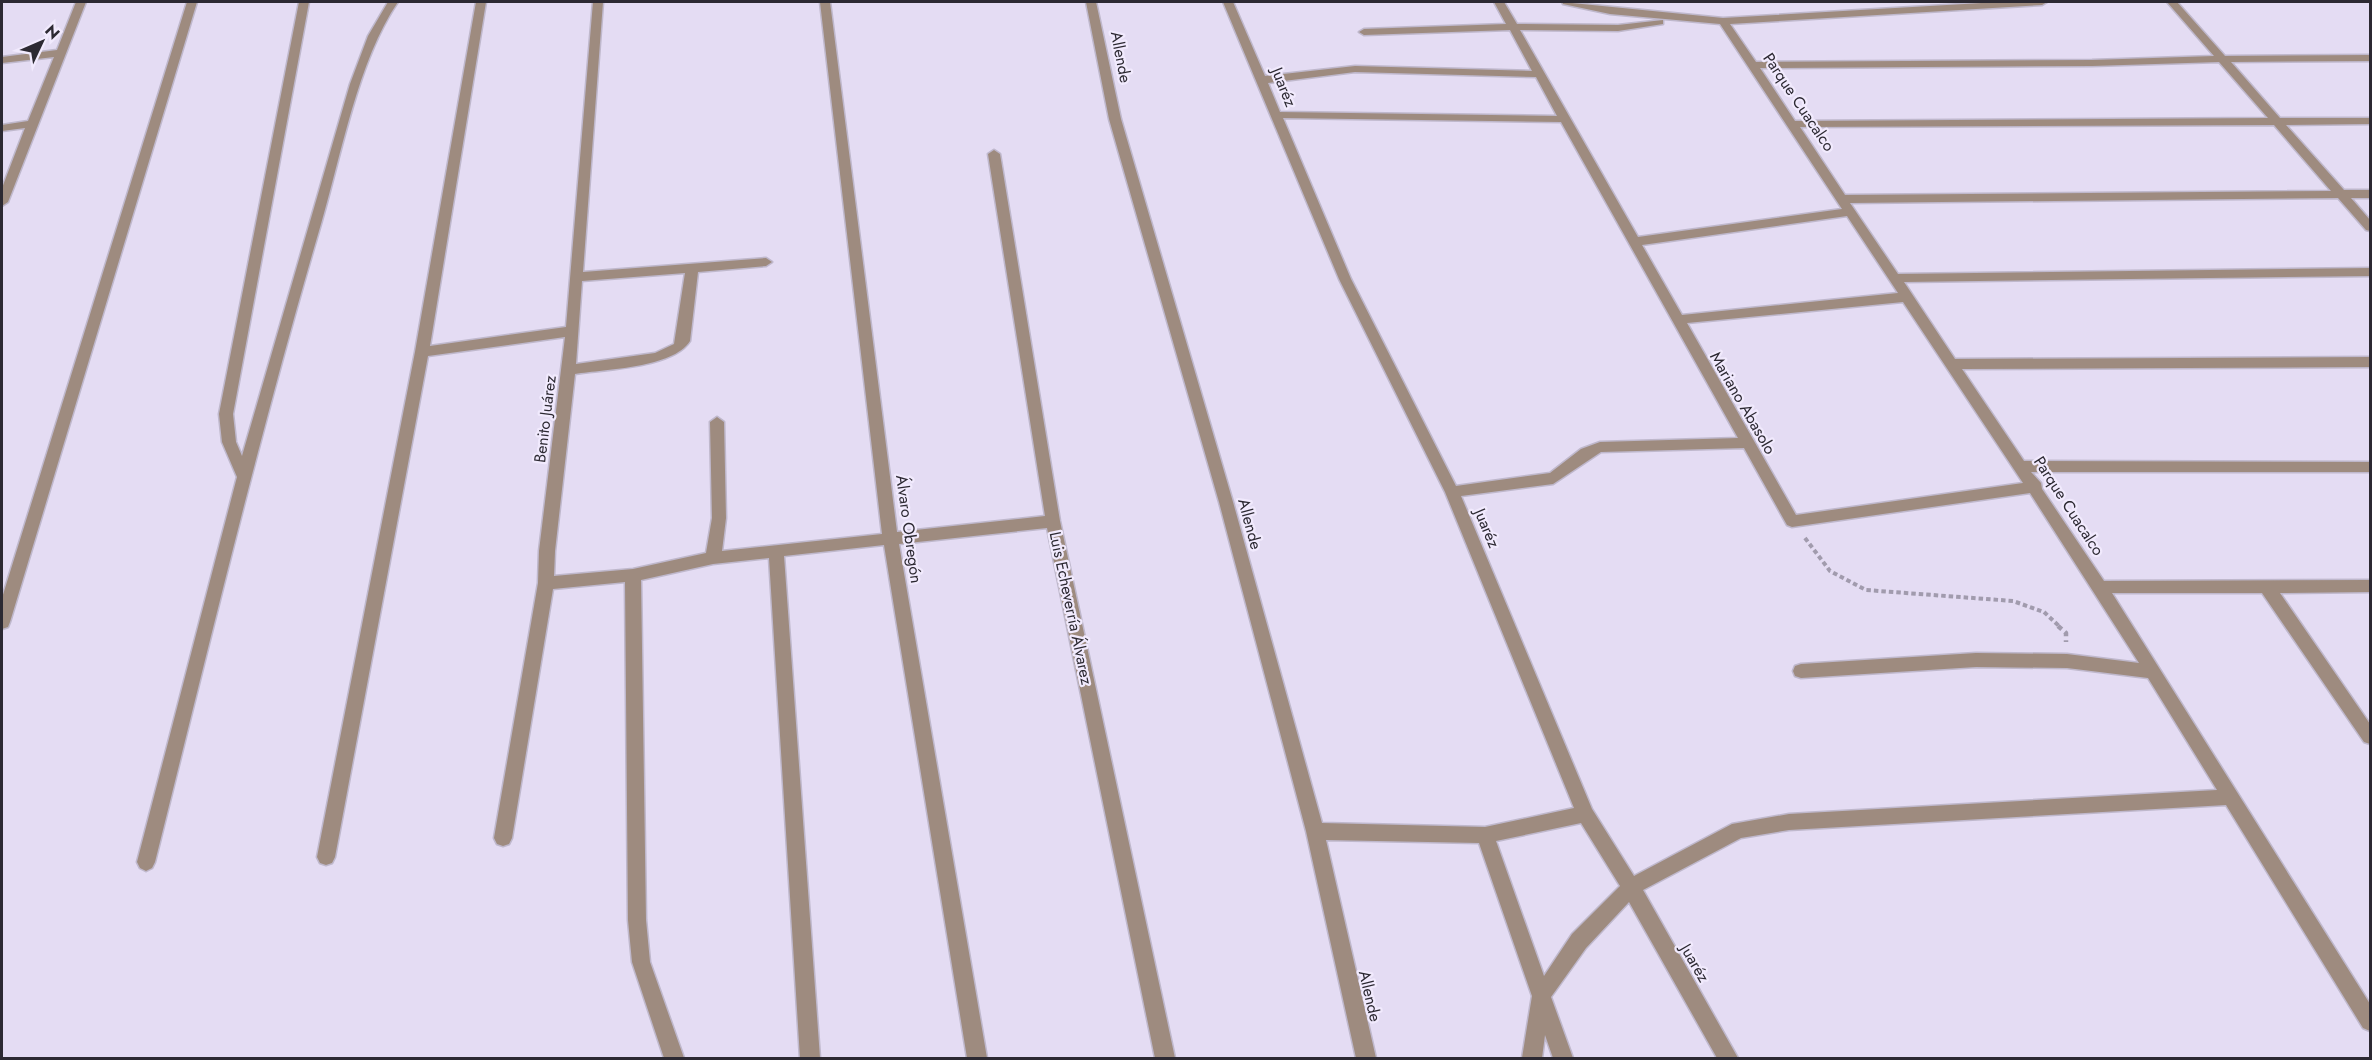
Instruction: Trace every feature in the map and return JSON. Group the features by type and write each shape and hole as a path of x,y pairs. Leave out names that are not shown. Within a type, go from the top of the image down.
{"street":[{"path":"2,202 81,2"},
{"path":"2,622 192,2"},
{"path":"244,477 229,442 226,414 304,2"},
{"path":"146,862 244,477 360,73 379,21 393,2"},
{"path":"326,857 422,352 481,2"},
{"name":"Benito Juárez","path":"503,838 546,583 569,370 598,2"},
{"name":"Álvaro Obregón","path":"825,2 890,538 977,1059"},
{"name":"Allende","path":"1091,2 1114,119 1226,502 1315,831 1366,1059"},
{"name":"Juaréz","path":"1228,2 1345,279 1452,492 1585,814 1631,887 1728,1059"},
{"name":"Mariano Abasolo","path":"1499,2 1792,521"},
{"path":"1567,2 1610,11 1723,21 2042,2"},
{"path":"2172,2 2370,227"},
{"path":"1364,32 1514,27 1618,28 1680,17"},
{"name":"Parque Cuacalco","path":"1723,21 1794,124 1840,199 1896,278 1906,297 1954,364 2036,488 2370,1020"},
{"path":"2,60 60,53"},
{"path":"1752,65 2370,58"},
{"path":"1262,80 1354,69 1539,74"},
{"path":"1275,115 1564,119"},
{"path":"1794,124 2370,121"},
{"path":"2,128 32,124"},
{"name":"Luis Echeverría Álvarez","path":"994,154 1053,521 1165,1059"},
{"path":"1840,199 2370,194"},
{"path":"1633,242 1849,212"},
{"path":"576,277 766,262"},
{"path":"569,370 657,357 680,348 683,341 692,268"},
{"path":"1896,278 2370,272"},
{"path":"1677,320 1906,297"},
{"path":"422,352 572,331"},
{"path":"1954,364 2370,362"},
{"path":"713,558 719,518 717,422"},
{"path":"1452,492 1553,478 1586,451 1600,447 1746,443"},
{"path":"2021,466 2183,468 2370,466"},
{"path":"1792,521 2036,488"},
{"path":"546,583 633,574 713,558 776,550 1053,521"},
{"path":"776,550 810,1059"},
{"path":"633,574 637,920 641,962 674,1059"},
{"path":"2100,587 2370,586"},
{"path":"2267,587 2370,737"},
{"path":"1801,671 1976,660 2067,661 2152,672"},
{"path":"1532,1059 1541,996 1579,941 1631,887 1738,830 1789,822 2230,797"},
{"path":"1315,831 1485,835 1585,814"},
{"path":"1485,835 1563,1059"}],"path":[{"path":"1792,521 1830,571 1866,590 2013,601 2043,612 2066,633 2067,661"}]}
